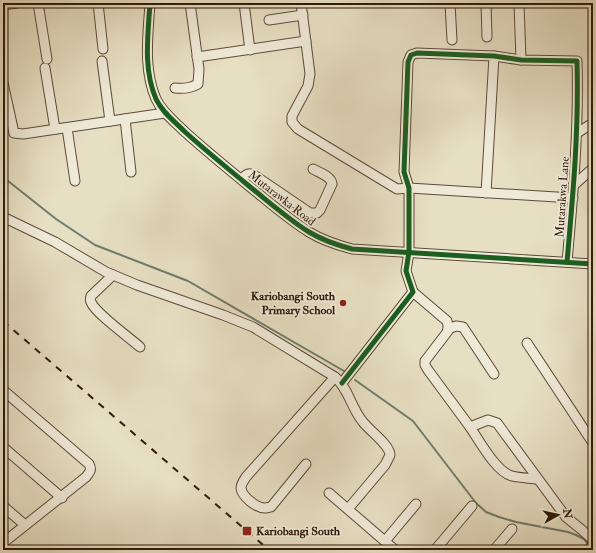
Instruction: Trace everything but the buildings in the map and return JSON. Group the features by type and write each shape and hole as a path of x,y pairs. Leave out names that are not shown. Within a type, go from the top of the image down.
{"street":[{"path":"3,5 17,3"},
{"path":"38,3 47,59"},
{"path":"98,3 103,49"},
{"name":"Mutarawka Road","path":"150,3 147,53 148,65 153,90 157,101 165,113 197,143 290,219 310,233 352,249 593,264"},
{"path":"175,88 182,89 198,84 199,74 190,3"},
{"path":"244,3 250,50"},
{"path":"301,3 309,80 308,86 292,116 293,125 298,129 396,189 409,188 573,198"},
{"path":"450,3 452,40"},
{"path":"486,3 487,37"},
{"path":"448,329 447,321 413,292 406,271 409,252 409,188 404,172 408,62 411,55 417,53 494,56 521,60 519,3"},
{"path":"270,20 302,15"},
{"path":"197,57 306,41"},
{"path":"486,193 494,56"},
{"name":"Mutarakwa Lane","path":"521,60 578,61 577,133 567,262"},
{"path":"102,61 110,121"},
{"path":"45,68 56,129"},
{"path":"3,83 14,133 23,134 165,113"},
{"path":"125,119 131,172"},
{"path":"577,133 593,123"},
{"path":"67,128 75,181"},
{"path":"574,185 593,168"},
{"path":"242,179 250,173 310,213 317,213 320,210 332,181 330,178 313,169"},
{"path":"3,216 55,242 113,275 137,285 238,320 253,327 339,380 359,418 388,448 390,455 385,465 348,509"},
{"path":"113,275 92,296 90,300 97,311 140,347"},
{"path":"306,464 271,507 265,508 259,506 246,498 242,493 242,483 246,477 339,380 413,292"},
{"path":"494,374 463,327 456,326 448,329 425,361 425,365 497,465 511,476 537,479"},
{"path":"527,343 593,443"},
{"path":"3,390 89,464 91,471 62,498 3,543"},
{"path":"470,427 488,420 497,423 566,517 593,540"},
{"path":"3,447 62,498"},
{"path":"329,493 395,550"},
{"path":"385,541 416,504"},
{"path":"3,506 25,525"},
{"path":"435,550 472,506"},
{"path":"494,550 512,529"},
{"path":"589,550 593,544"}],"waterway":[{"path":"3,177 56,219 95,245 188,281 344,371"},
{"path":"355,380 413,421 476,503 486,512 516,522 568,532 584,539 589,546"}],"railway":[{"path":"3,321 269,550"}],"cycle path":[{"path":"150,3 147,52 149,76 156,99 162,108 168,116 216,159 294,222 309,232 330,242 352,249 593,264"},
{"path":"342,383 413,292 406,271 409,252 409,188 404,172 408,62 411,55 417,53 494,56 521,60 577,61 576,137 567,262"}],"place":[{"name":"Kariobangi South Primary School","path":"343,303"},
{"name":"Kariobangi South","path":"247,531"}]}
